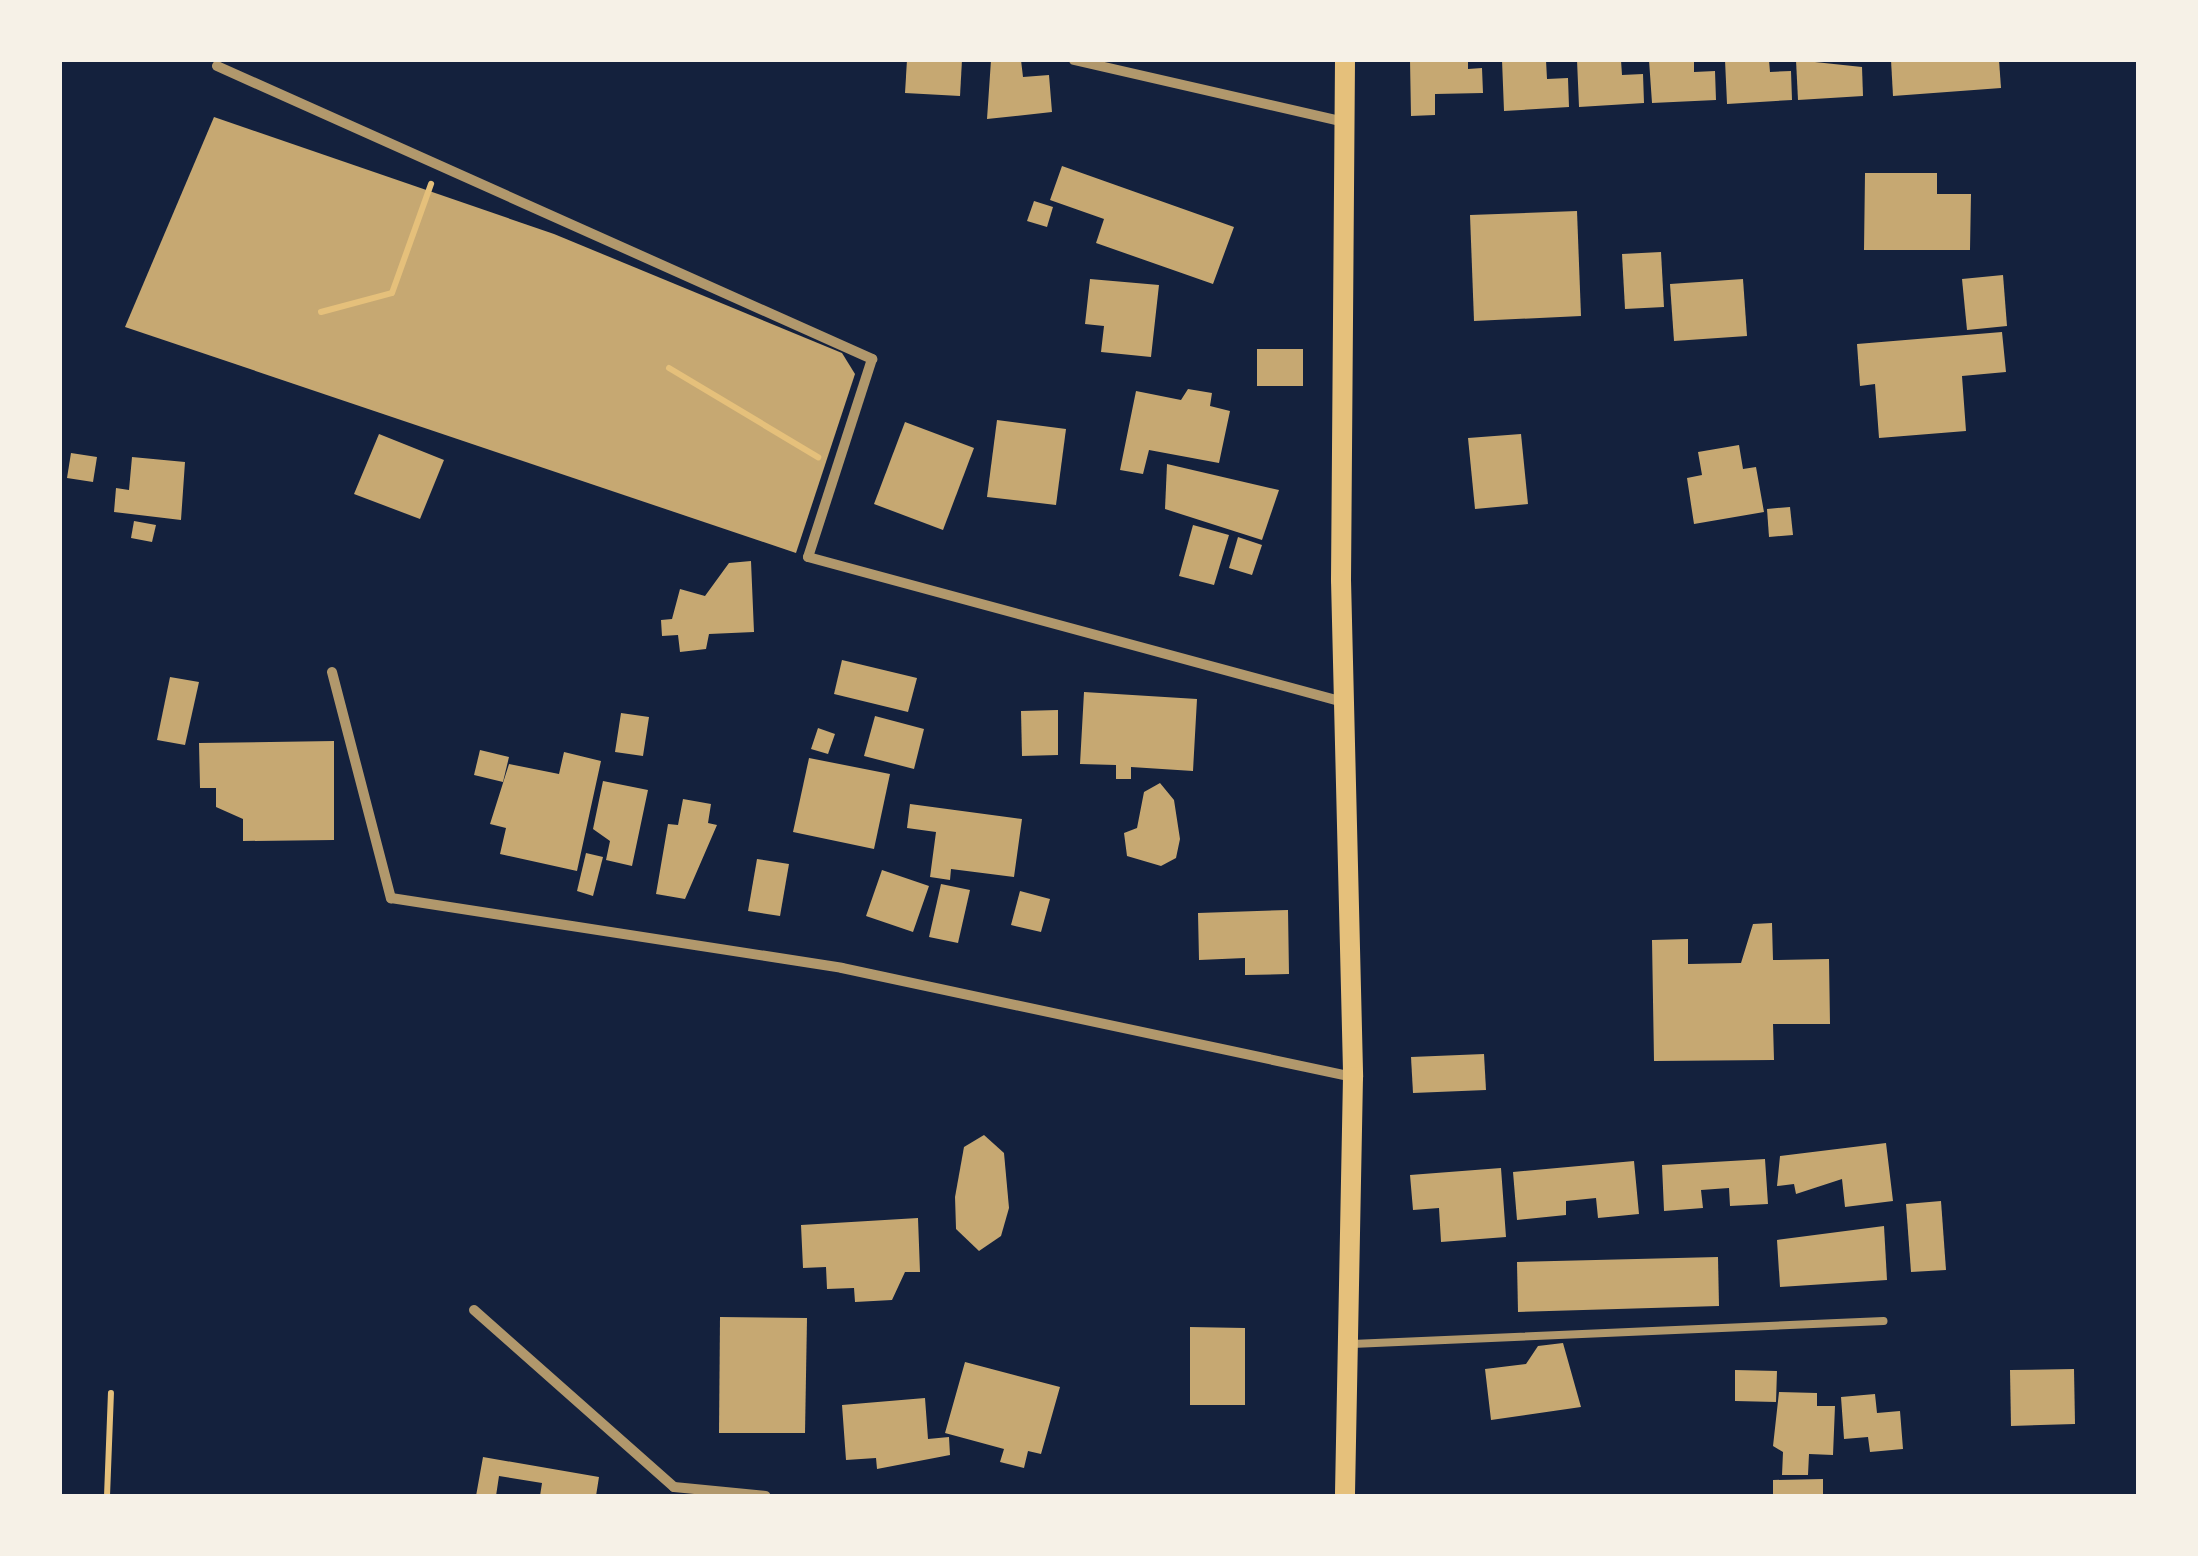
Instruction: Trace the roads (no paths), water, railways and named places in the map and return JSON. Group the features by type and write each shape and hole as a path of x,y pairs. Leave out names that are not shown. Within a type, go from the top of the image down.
{"main road":[{"path":"1345,60 1344,702 1353,1077 1345,1496"}],"street":[{"path":"1074,60 1344,122"},
{"path":"217,66 872,359 808,557 1344,702"},
{"path":"332,672 391,898 842,968 1353,1077"},
{"path":"474,1310 674,1487 766,1496"}],"lane":[{"path":"1347,1344 1884,1321"}]}
